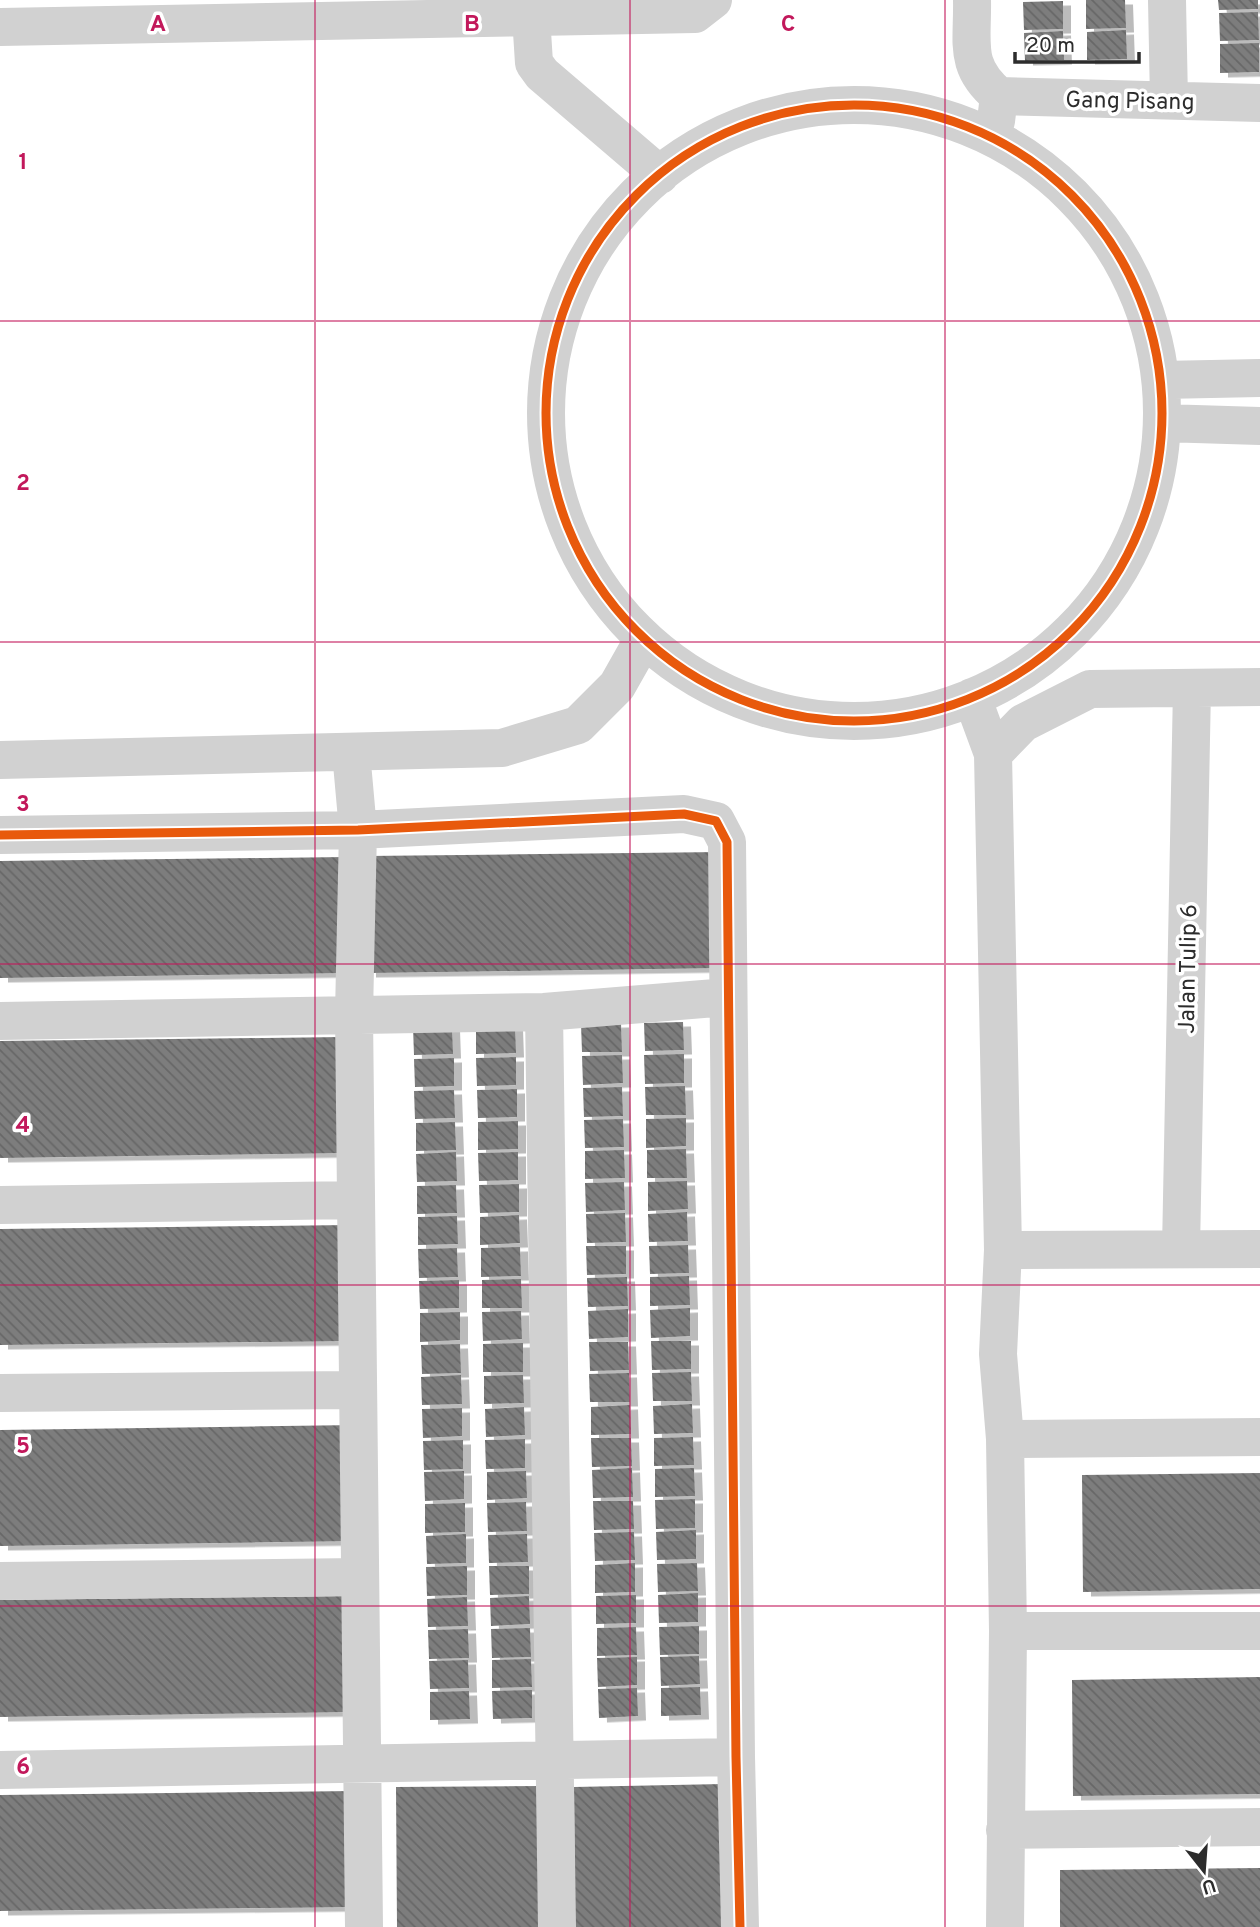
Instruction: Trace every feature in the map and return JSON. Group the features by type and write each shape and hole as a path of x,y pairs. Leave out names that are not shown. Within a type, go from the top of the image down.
{"street":[{"path":"0,27 530,8 695,14 713,0"},
{"path":"972,0 973,64 985,84 996,116 1030,160 1065,188 1095,220 1120,255 1144,305 1154,336 1162,380 1163,424 1158,467 1147,510 1131,550 1108,588 1081,622 1048,652 1012,678 972,697 931,711 887,719 843,721 799,716 757,706 716,689 677,667 643,639 613,608 588,571 568,532 554,491 547,447 545,404 550,360 558,328 578,277 600,239 628,204 660,175 696,149 736,130 778,116 821,108 865,106 909,110 952,121 996,116"},
{"path":"1167,0 1169,100"},
{"path":"530,8 534,63 542,74 660,175"},
{"name":"Gang Pisang","path":"996,116 1169,100 1260,103"},
{"path":"1162,380 1260,378"},
{"path":"1163,424 1260,426"},
{"path":"0,760 502,748 578,725 617,687 643,639"},
{"path":"993,754 1023,723 1090,689 1260,687"},
{"name":"Jalan Tulip 6","path":"1181,1249 1192,688"},
{"path":"972,697 993,754 1003,1250 998,1354 1005,1439 1008,1631 1005,1927"},
{"path":"351,752 358,830 354,1014 365,1927"},
{"path":"0,835 358,830 684,814 716,821 727,842 740,1927"},
{"path":"0,1021 544,1012 728,997"},
{"path":"544,1012 557,1927"},
{"path":"0,1205 356,1200"},
{"path":"1003,1250 1260,1249"},
{"path":"0,1393 358,1390"},
{"path":"1005,1439 1260,1437"},
{"path":"0,1581 360,1577"},
{"path":"1008,1631 1260,1631"},
{"path":"0,1770 736,1756"},
{"path":"1006,1830 1260,1827"}],"building":[{"path":"1086,0 1125,0 1126,28 1086,29"},
{"path":"1218,0 1258,0 1258,9 1219,10"},
{"path":"1063,1 1063,29 1024,30 1023,2"},
{"path":"1258,12 1259,40 1220,41 1219,13"},
{"path":"1126,30 1127,59 1087,60 1087,32"},
{"path":"1063,31 1064,60 1025,61 1024,33"},
{"path":"1259,43 1259,72 1220,73 1220,44"},
{"path":"722,852 722,968 368,973 367,856"},
{"path":"347,857 348,973 0,978 0,861"},
{"path":"683,1022 684,1050 645,1051 644,1023"},
{"path":"621,1023 622,1052 582,1052 581,1024"},
{"path":"515,1025 516,1053 476,1054 476,1026"},
{"path":"452,1026 453,1054 414,1055 413,1027"},
{"path":"344,1037 345,1153 0,1158 0,1041"},
{"path":"684,1054 684,1083 645,1084 644,1055"},
{"path":"622,1055 623,1083 583,1085 582,1056"},
{"path":"516,1057 516,1085 477,1086 476,1058"},
{"path":"454,1058 454,1086 415,1087 414,1059"},
{"path":"685,1086 686,1115 646,1115 645,1087"},
{"path":"622,1087 623,1116 584,1117 583,1088"},
{"path":"517,1089 517,1117 478,1118 477,1090"},
{"path":"454,1090 455,1118 415,1119 414,1091"},
{"path":"686,1118 686,1146 646,1148 646,1119"},
{"path":"623,1119 624,1147 585,1148 584,1120"},
{"path":"518,1121 518,1149 478,1150 478,1122"},
{"path":"455,1122 456,1150 416,1151 416,1123"},
{"path":"686,1149 687,1178 647,1178 647,1150"},
{"path":"624,1150 625,1178 585,1179 585,1151"},
{"path":"456,1152 457,1181 417,1182 416,1154"},
{"path":"518,1152 518,1180 479,1181 478,1153"},
{"path":"687,1181 688,1209 648,1211 648,1182"},
{"path":"624,1182 625,1210 586,1212 585,1183"},
{"path":"519,1184 519,1212 480,1213 479,1185"},
{"path":"456,1185 457,1213 417,1214 417,1186"},
{"path":"687,1212 688,1241 649,1242 648,1214"},
{"path":"625,1213 626,1242 587,1243 586,1214"},
{"path":"519,1215 520,1243 480,1245 480,1217"},
{"path":"457,1216 458,1244 418,1245 418,1217"},
{"path":"350,1225 352,1341 0,1345 0,1229"},
{"path":"688,1245 689,1273 650,1274 649,1246"},
{"path":"586,1246 626,1246 626,1274 587,1275"},
{"path":"520,1247 521,1276 481,1277 481,1248"},
{"path":"457,1248 458,1277 419,1278 418,1249"},
{"path":"689,1276 690,1305 650,1306 650,1277"},
{"path":"627,1277 628,1306 588,1307 587,1278"},
{"path":"521,1279 522,1308 482,1308 482,1280"},
{"path":"459,1280 459,1308 420,1309 419,1281"},
{"path":"690,1308 690,1336 651,1338 650,1310"},
{"path":"628,1309 628,1337 589,1339 588,1311"},
{"path":"521,1311 522,1339 483,1341 482,1312"},
{"path":"460,1312 460,1340 420,1342 420,1313"},
{"path":"651,1341 691,1341 691,1369 652,1370"},
{"path":"589,1342 628,1342 629,1370 590,1371"},
{"path":"523,1343 523,1372 483,1372 483,1344"},
{"path":"460,1344 461,1373 422,1374 421,1345"},
{"path":"691,1372 692,1401 653,1401 652,1373"},
{"path":"629,1373 630,1402 590,1402 589,1374"},
{"path":"461,1375 462,1404 422,1405 421,1377"},
{"path":"523,1375 524,1403 484,1404 484,1376"},
{"path":"692,1404 693,1433 654,1434 653,1406"},
{"path":"630,1405 631,1434 591,1435 591,1407"},
{"path":"524,1407 525,1435 486,1437 485,1409"},
{"path":"462,1408 462,1436 423,1438 422,1409"},
{"path":"357,1425 358,1541 0,1546 0,1430"},
{"path":"693,1437 694,1465 654,1466 654,1438"},
{"path":"591,1438 631,1438 632,1466 592,1467"},
{"path":"525,1439 525,1468 486,1469 485,1440"},
{"path":"463,1440 463,1469 424,1470 423,1441"},
{"path":"632,1468 633,1497 593,1498 592,1470"},
{"path":"694,1468 695,1496 655,1497 655,1469"},
{"path":"464,1471 464,1499 425,1501 424,1472"},
{"path":"526,1471 527,1498 487,1500 487,1472"},
{"path":"1260,1473 1260,1589 1083,1592 1082,1475"},
{"path":"695,1499 695,1528 656,1529 655,1500"},
{"path":"593,1501 633,1501 634,1529 594,1530"},
{"path":"526,1502 527,1531 488,1532 487,1503"},
{"path":"465,1503 465,1532 425,1533 425,1504"},
{"path":"696,1530 696,1559 657,1560 656,1532"},
{"path":"634,1532 635,1560 595,1561 594,1533"},
{"path":"466,1534 466,1563 427,1564 426,1536"},
{"path":"527,1534 528,1562 489,1563 488,1535"},
{"path":"635,1563 635,1592 595,1593 595,1565"},
{"path":"697,1563 698,1591 658,1592 657,1564"},
{"path":"467,1566 467,1595 427,1596 426,1567"},
{"path":"489,1566 529,1566 529,1594 490,1595"},
{"path":"698,1593 698,1622 659,1623 658,1595"},
{"path":"636,1595 636,1623 596,1624 596,1596"},
{"path":"351,1596 352,1712 0,1717 0,1600"},
{"path":"529,1596 530,1624 491,1626 490,1598"},
{"path":"467,1597 468,1626 428,1627 427,1599"},
{"path":"699,1626 699,1654 660,1655 659,1627"},
{"path":"636,1627 637,1655 597,1656 597,1628"},
{"path":"530,1628 531,1657 492,1658 491,1629"},
{"path":"468,1629 469,1658 429,1659 428,1630"},
{"path":"699,1656 700,1684 661,1686 660,1657"},
{"path":"637,1657 637,1685 598,1687 597,1658"},
{"path":"531,1659 532,1687 492,1688 492,1660"},
{"path":"468,1660 469,1688 430,1689 429,1661"},
{"path":"1260,1677 1260,1794 1073,1796 1072,1680"},
{"path":"700,1687 701,1715 661,1716 661,1688"},
{"path":"637,1688 638,1716 599,1718 598,1689"},
{"path":"532,1690 532,1718 493,1719 492,1691"},
{"path":"469,1691 470,1719 430,1720 430,1692"},
{"path":"723,1784 724,1927 575,1927 574,1787"},
{"path":"545,1786 547,1927 397,1927 396,1787"},
{"path":"355,1791 355,1907 0,1911 0,1795"},
{"path":"1260,1868 1260,1927 1060,1927 1060,1870"}],"cycle path":[{"path":"854,105 914,111 972,128 1025,157 1072,195 1110,242 1139,295 1156,353 1162,413 1156,473 1139,531 1110,584 1072,631 1025,669 972,698 914,715 854,721 794,715 736,698 683,669 636,631 598,584 569,531 552,473 546,413 552,353 569,295 598,242 636,195 683,157 736,128 794,111 854,105"},
{"path":"0,835 358,830 684,814 716,821 727,842 740,1927"}]}
